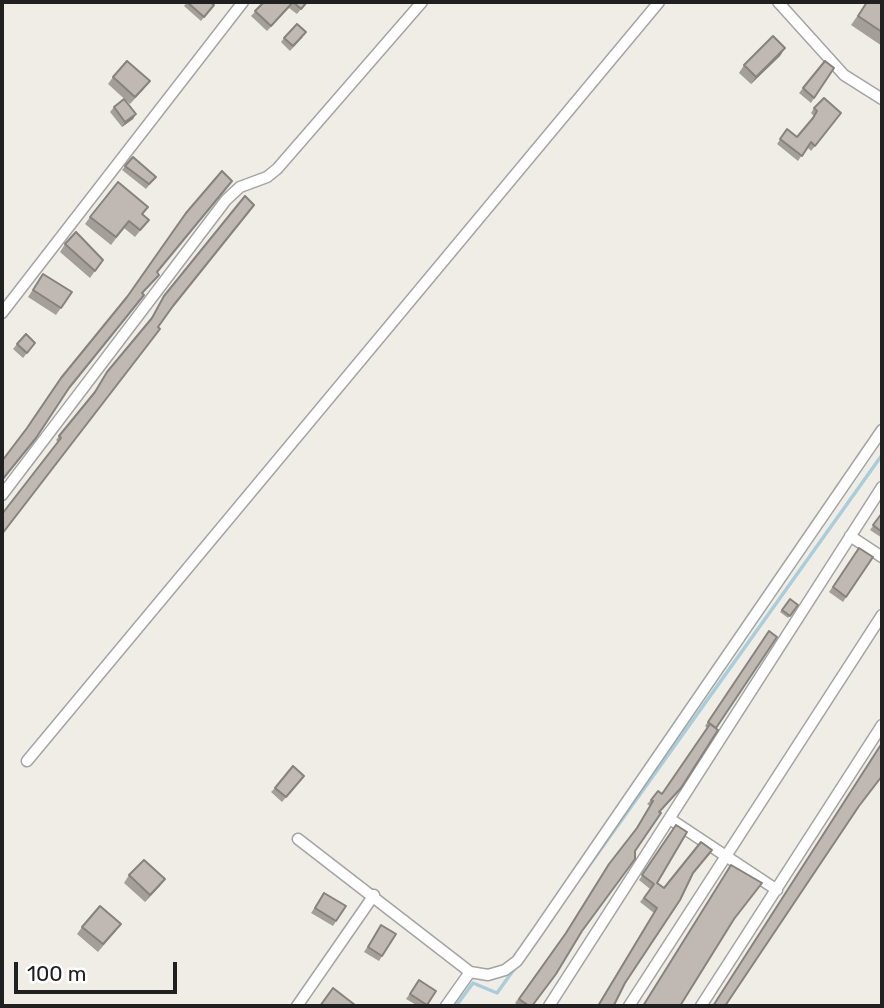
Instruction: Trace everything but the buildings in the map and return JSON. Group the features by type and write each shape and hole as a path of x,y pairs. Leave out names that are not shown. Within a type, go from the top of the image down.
{"street":[{"path":"2,313 243,2"},
{"path":"2,495 226,200 240,187 267,177 277,169 422,2"},
{"path":"27,761 659,2"},
{"path":"778,2 844,75 882,99"},
{"path":"298,839 374,895 470,972 498,974 517,961 882,430"},
{"path":"549,1006 882,487"},
{"path":"850,536 882,557"},
{"path":"629,1006 728,857 882,615"},
{"path":"701,1006 882,725"},
{"path":"670,819 776,890"},
{"path":"297,1006 374,895"},
{"path":"446,1006 470,972"}],"waterway":[{"path":"581,877 882,455"},
{"path":"456,1006 473,983 497,993 515,968"}]}
